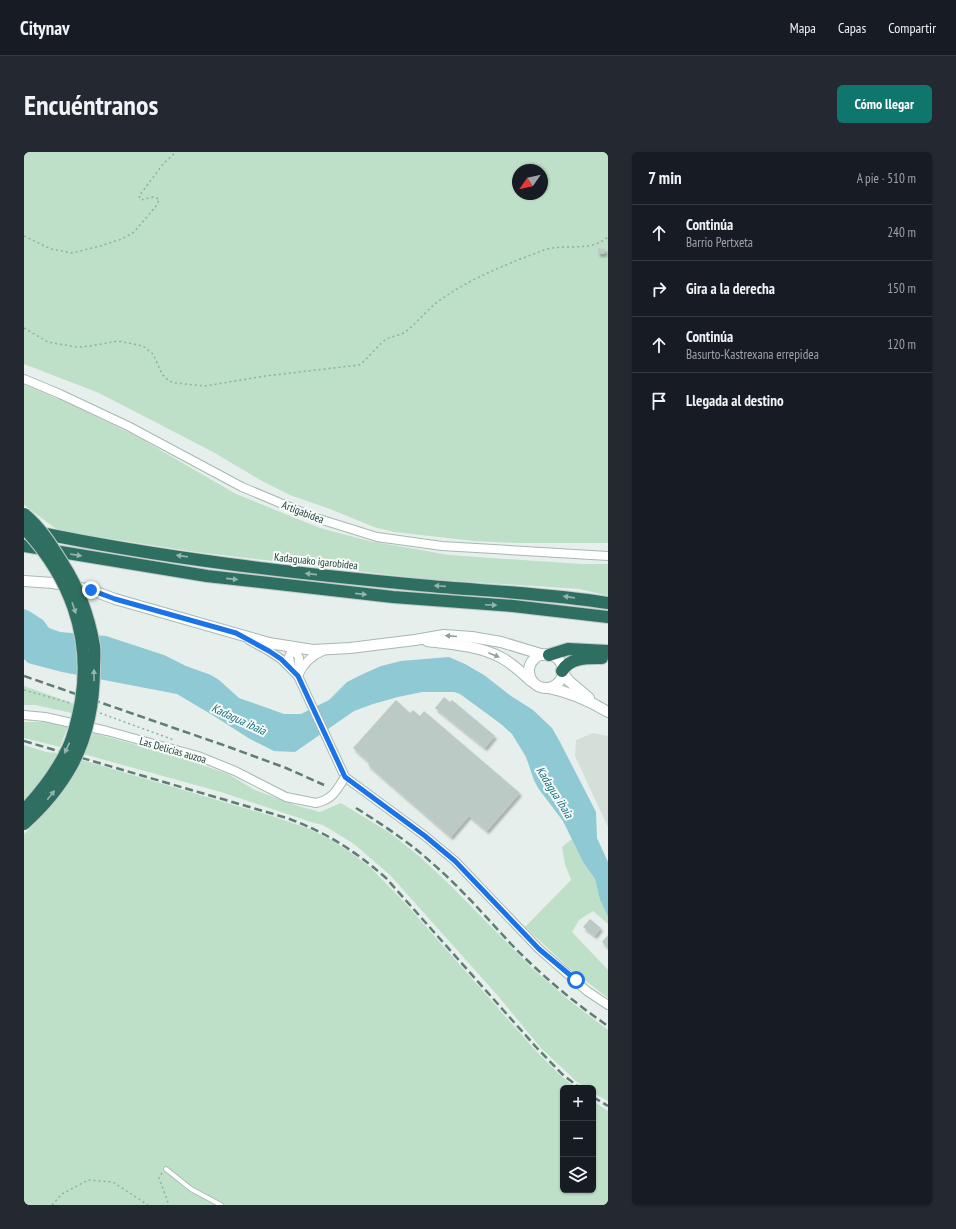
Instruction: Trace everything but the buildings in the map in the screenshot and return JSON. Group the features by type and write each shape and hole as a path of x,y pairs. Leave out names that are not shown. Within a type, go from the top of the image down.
{"highway":[{"path":"24,514 46,537 74,581 86,614 94,648 94,686 92,707 84,736 72,764 54,792 39,810 24,824"},
{"path":"24,529 49,557 68,591 82,638 84,685 78,717 68,747 53,774 24,810"},
{"name":"Kadaguako igarobidea","path":"24,529 145,551 305,573 419,585 560,596 608,603"},
{"path":"24,546 207,576 378,596 513,606 608,617"},
{"path":"547,655 568,649 608,651"},
{"path":"563,672 565,666 575,660 608,658"}],"street":[{"name":"Artigabidea","path":"24,379 128,426 242,487 324,521 377,537 442,546 608,556"},
{"path":"24,581 53,583 91,590 115,599 269,643 313,650 415,640 444,635 472,637 501,642 547,655 558,660 561,664 563,672 583,694 605,710"},
{"path":"236,633 269,651 298,675 345,777 425,836 455,861 539,949 587,991 608,1005"},
{"path":"415,640 483,650 503,658 540,687 561,690 605,710"},
{"path":"291,668 289,657 293,647"},
{"path":"293,647 299,658 298,675"},
{"path":"298,675 301,668 307,661 316,654 327,649"},
{"path":"532,681 529,671 530,665 536,658 547,655"},
{"path":"549,688 559,682 563,672"},
{"name":"Las Delicias auzoa","path":"24,715 44,717 107,731 198,756 235,771 286,797 316,803 327,800 345,777"}],"lane":[{"path":"166,1169 191,1189 221,1205"}],"path":[{"path":"24,236 51,249 72,253 122,239 134,232 157,205 159,199 153,197 141,200 139,196 163,164 176,152"},
{"path":"24,328 48,342 77,347 118,341 143,346 153,354 162,374 170,381 176,383 205,386 265,376 359,365 386,340 404,332 435,304 457,289 482,276 511,262 548,249 579,248 602,242 608,237"},
{"path":"24,690 76,705"},
{"path":"97,712 175,740"},
{"path":"166,1169 159,1178 170,1205"},
{"path":"52,1205 62,1194 88,1180 114,1182 148,1205"}],"shaded area":[{"path":"593,733 608,736 608,827 575,756 576,740"}],"green space":[{"path":"24,152 608,152 608,543 516,543 474,541 394,532 374,527 290,495 262,481 213,452 99,393 24,364"},
{"path":"24,385 66,402 138,437 236,494 320,528 369,541 449,555 582,564 608,564 608,596 580,589 425,579 196,552 59,531 24,505"},
{"path":"24,686 75,704 72,713 35,705 24,705"},
{"path":"24,722 44,722 68,726 60,747 24,738"},
{"path":"93,733 173,755 228,774 255,790 295,805 320,812 341,803 390,833 419,856 450,885 532,968 570,1001 608,1030 608,1101 596,1095 596,1085 582,1085 577,1082 540,1047 499,997 390,875 354,844 323,825 221,792 83,754"},
{"path":"24,745 46,752 58,753 34,791 24,802"},
{"path":"82,760 275,817 307,828 330,839 371,868 406,904 536,1051 572,1085 560,1085 560,1193 596,1193 596,1103 608,1111 608,1205 24,1205 24,834 42,817 69,781"},
{"path":"572,839 583,862 595,879 600,900 608,917 608,924 593,911 579,920 572,932 608,970 608,998 568,967 525,927 571,880 565,864 562,847"}],"water":[{"name":"Kadagua ibaia","path":"24,609 43,620 49,628 60,632 106,636 164,655 186,666 211,675 219,680 239,698 284,714 301,714 329,700 347,682 381,666 401,661 449,657 465,664 484,675 511,696 533,710 552,728 560,742 596,812 597,838 608,862 608,917 600,900 595,879 583,862 563,821 538,788 526,757 512,734 501,724 460,694 454,692 422,692 373,704 354,711 295,752 274,751 250,739 177,694 62,672 28,663 24,659"}],"railway":[{"path":"24,676 226,746 286,768 324,785"},
{"path":"24,741 287,818 340,843 386,878 536,1047 562,1074 576,1085"},
{"path":"356,808 396,834 423,855 463,892 533,966 557,987 608,1026"},
{"path":"596,1099 608,1106"}],"route":[{"path":"91,590 115,599 236,633 281,659 298,676 345,777 425,836 455,861 539,949 576,980"}]}
